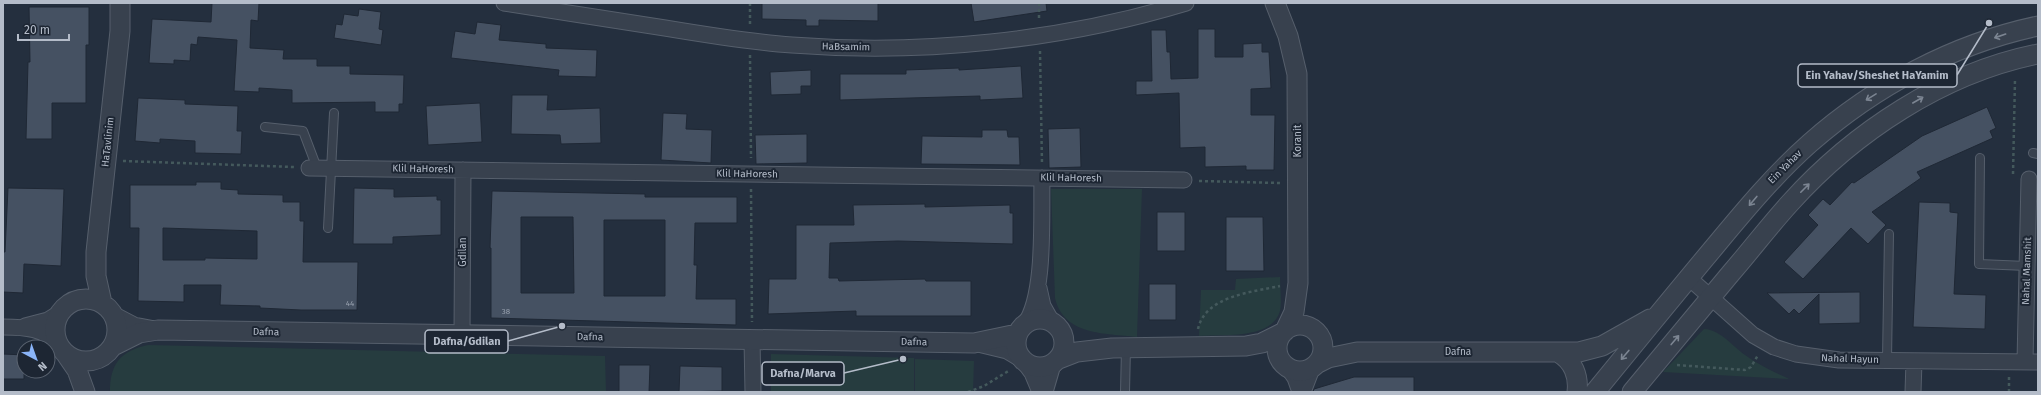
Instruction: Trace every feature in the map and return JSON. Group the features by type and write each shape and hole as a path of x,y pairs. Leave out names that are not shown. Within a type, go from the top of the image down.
{"street":[{"name":"HaTavlinim","path":"107,308 97,282 96,252 120,31 120,3"},
{"name":"HaTavlinim","path":"120,31 131,3"},
{"name":"HaBsamim","path":"504,3 719,37 829,47 898,48 946,45 1040,34 1114,21 1186,3"},
{"name":"Koranit","path":"1275,3 1288,36 1297,74 1298,283 1294,312 1284,332"},
{"name":"Ein Yahav","path":"1595,392 1768,184 1809,144 1854,108 1903,77 1956,51 2014,31 2038,26"},
{"path":"1632,392 1790,203 1830,163 1873,128 1920,99 1970,75 2038,54"},
{"name":"Klil HaHoresh","path":"313,168 1184,180"},
{"name":"Gdilan","path":"462,335 463,170"},
{"path":"1040,392 1032,373 1016,349 1021,330 1032,311 1039,286 1042,178"},
{"name":"Nahal Mamshit","path":"2031,362 2027,266 2032,185"},
{"name":"HaTavlinim","path":"65,308 82,288 96,252"},
{"name":"Nahal Hayun","path":"1689,278 1744,327 1764,341 1785,351 1807,356 1839,360 2031,362"},
{"name":"Koranit","path":"1298,283 1309,317 1319,334"},
{"path":"1039,286 1044,306 1057,326 1064,345 1052,368 1045,392"},
{"path":"3,327 20,327 40,323 79,300 88,299 107,308 117,332 108,351 93,370 89,392"},
{"path":"65,308 56,323 55,333 63,350 75,359 84,361 93,360 108,351"},
{"name":"Dafna","path":"107,308 134,324 158,330"},
{"name":"Dafna","path":"1315,364 1328,358 1357,352 1579,352 1595,349 1660,314"},
{"path":"1021,330 1038,319 1057,326 1086,342 1122,347"},
{"path":"1023,361 1038,368 1050,366 1057,360 1077,352 1122,347 1242,346 1262,342 1284,332 1291,327 1302,325 1312,328 1319,334 1323,349 1303,392"},
{"path":"20,327 44,332 54,339 77,370 86,392"},
{"name":"Dafna","path":"108,351 139,333 158,330 974,343 997,348 1017,356 1023,361"},
{"name":"Dafna","path":"974,343 1021,330"},
{"path":"1284,332 1279,339 1277,350 1295,378 1300,392"},
{"name":"Dafna","path":"1319,334 1336,346 1357,352"},
{"path":"752,340 753,392"},
{"path":"1242,346 1261,350 1286,365 1302,371 1315,364"},
{"path":"1559,353 1568,359 1574,368 1577,378 1577,392"},
{"path":"1913,392 1914,361"}],"lane":[{"path":"328,228 334,113"},
{"path":"265,127 304,131 313,168"},
{"path":"1980,158 1979,264 2027,266"},
{"path":"1887,360 1889,234"},
{"path":"1122,347 1125,392"}],"path":[{"path":"1039,3 1042,178"},
{"path":"106,161 313,168"},
{"path":"1184,180 1298,184"},
{"path":"1194,347 1199,323 1208,310 1214,305 1245,294 1298,283"},
{"path":"1656,364 1746,370 1756,361 1764,341"},
{"path":"968,392 984,386 1023,361"}],"green space":[{"path":"1051,189 1142,189 1137,337 1099,333 1087,330 1076,326 1067,320 1060,310 1055,298"},
{"path":"1280,277 1280,311 1275,320 1267,327 1245,334 1199,336 1201,290 1235,290 1236,279"},
{"path":"1704,329 1716,332 1750,359 1789,379 1663,372"},
{"path":"148,345 605,356 606,392 110,392 112,374 118,360 130,351"},
{"path":"771,354 914,358 914,392 771,392"},
{"path":"915,359 974,361 973,392 915,392"}],"building":[{"path":"212,3 259,3 258,21 251,20 250,48 284,50 283,59 317,59 317,66 350,66 350,74 404,75 403,104 399,104 399,112 375,112 375,102 292,103 292,90 259,88 259,92 234,91 237,40 198,37 197,45 191,44 190,61 174,60 174,64 149,63 152,19 211,22"},
{"path":"762,3 878,3 878,21 819,20 819,26 806,26 806,20 762,19"},
{"path":"971,3 1046,3 1047,11 974,22"},
{"path":"29,7 89,7 89,45 86,45 86,103 52,103 52,139 26,139 28,62 30,62"},
{"path":"359,9 381,12 379,29 383,30 381,45 334,38 336,24 342,25 344,14 358,16"},
{"path":"477,22 501,25 499,40 546,44 546,48 597,50 596,77 558,76 559,70 451,58 455,31 475,34"},
{"path":"1198,29 1215,29 1215,57 1243,57 1243,44 1262,43 1262,52 1269,52 1271,88 1251,89 1251,115 1275,115 1274,170 1246,170 1246,166 1205,167 1205,147 1180,148 1179,93 1136,95 1136,81 1152,81 1151,30 1166,30 1167,52 1170,52 1171,79 1198,78"},
{"path":"1021,66 1023,98 980,100 980,96 840,100 840,74 906,74 906,70 959,68 959,70"},
{"path":"811,70 811,86 801,86 801,94 771,95 770,72"},
{"path":"512,95 548,95 547,110 600,108 601,143 561,144 560,135 511,134"},
{"path":"138,98 185,100 185,104 238,106 237,131 242,131 241,154 195,153 195,141 160,139 160,143 135,141"},
{"path":"480,103 482,142 428,145 426,106"},
{"path":"1987,107 1996,128 1990,131 1993,138 1917,172 1921,178 1872,212 1886,225 1868,244 1851,228 1803,279 1784,262 1818,225 1808,215 1823,199 1830,205 1852,182 1854,183 1922,136"},
{"path":"663,113 687,114 686,129 712,130 711,163 661,160"},
{"path":"1080,128 1081,167 1049,168 1048,129"},
{"path":"982,130 1007,130 1008,137 1019,137 1020,165 921,164 922,136 982,137"},
{"path":"807,134 807,163 756,164 755,135"},
{"path":"196,182 221,182 221,189 238,190 238,194 283,195 283,202 300,202 300,221 304,221 303,262 358,262 357,310 301,310 260,308 260,306 220,305 221,285 184,285 184,302 138,301 139,228 130,228 130,185 196,185","holes":["163,228 257,231 257,259 205,258 205,260 163,260"]},
{"path":"8,188 64,189 61,266 24,264 23,293 3,292 3,252 5,252"},
{"path":"354,188 394,189 394,197 437,196 437,200 441,200 441,235 393,237 393,244 353,244"},
{"path":"492,191 645,194 645,197 737,197 737,223 695,223 694,265 697,265 696,299 736,299 736,325 491,318 490,248","holes":["521,217 573,217 574,293 521,293","604,220 665,220 665,296 604,296"]},
{"path":"1919,202 1950,203 1950,212 1958,213 1954,294 1986,295 1985,329 1913,327"},
{"path":"925,204 925,207 1010,205 1010,213 1013,213 1013,244 898,241 830,243 829,278 838,278 839,281 925,279 926,281 971,281 971,316 856,316 856,311 768,314 769,279 796,279 796,225 854,225 853,205"},
{"path":"1157,212 1185,212 1185,251 1157,251"},
{"path":"1226,217 1263,217 1264,271 1226,271"},
{"path":"1149,284 1176,284 1176,320 1149,320"},
{"path":"1860,292 1860,323 1819,324 1819,294 1799,314 1794,309 1789,314 1767,293"},
{"path":"3,354 16,355 16,379 3,379"},
{"path":"619,365 650,365 649,392 619,392"},
{"path":"680,366 722,367 722,391 679,392"},
{"path":"1354,377 1414,377 1414,392 1313,392 1314,389"}],"place":[{"name":"Ein Yahav/Sheshet HaYamim","path":"1989,23"},
{"name":"Dafna/Gdilan","path":"562,326"},
{"name":"Dafna/Marva","path":"903,359"}]}
